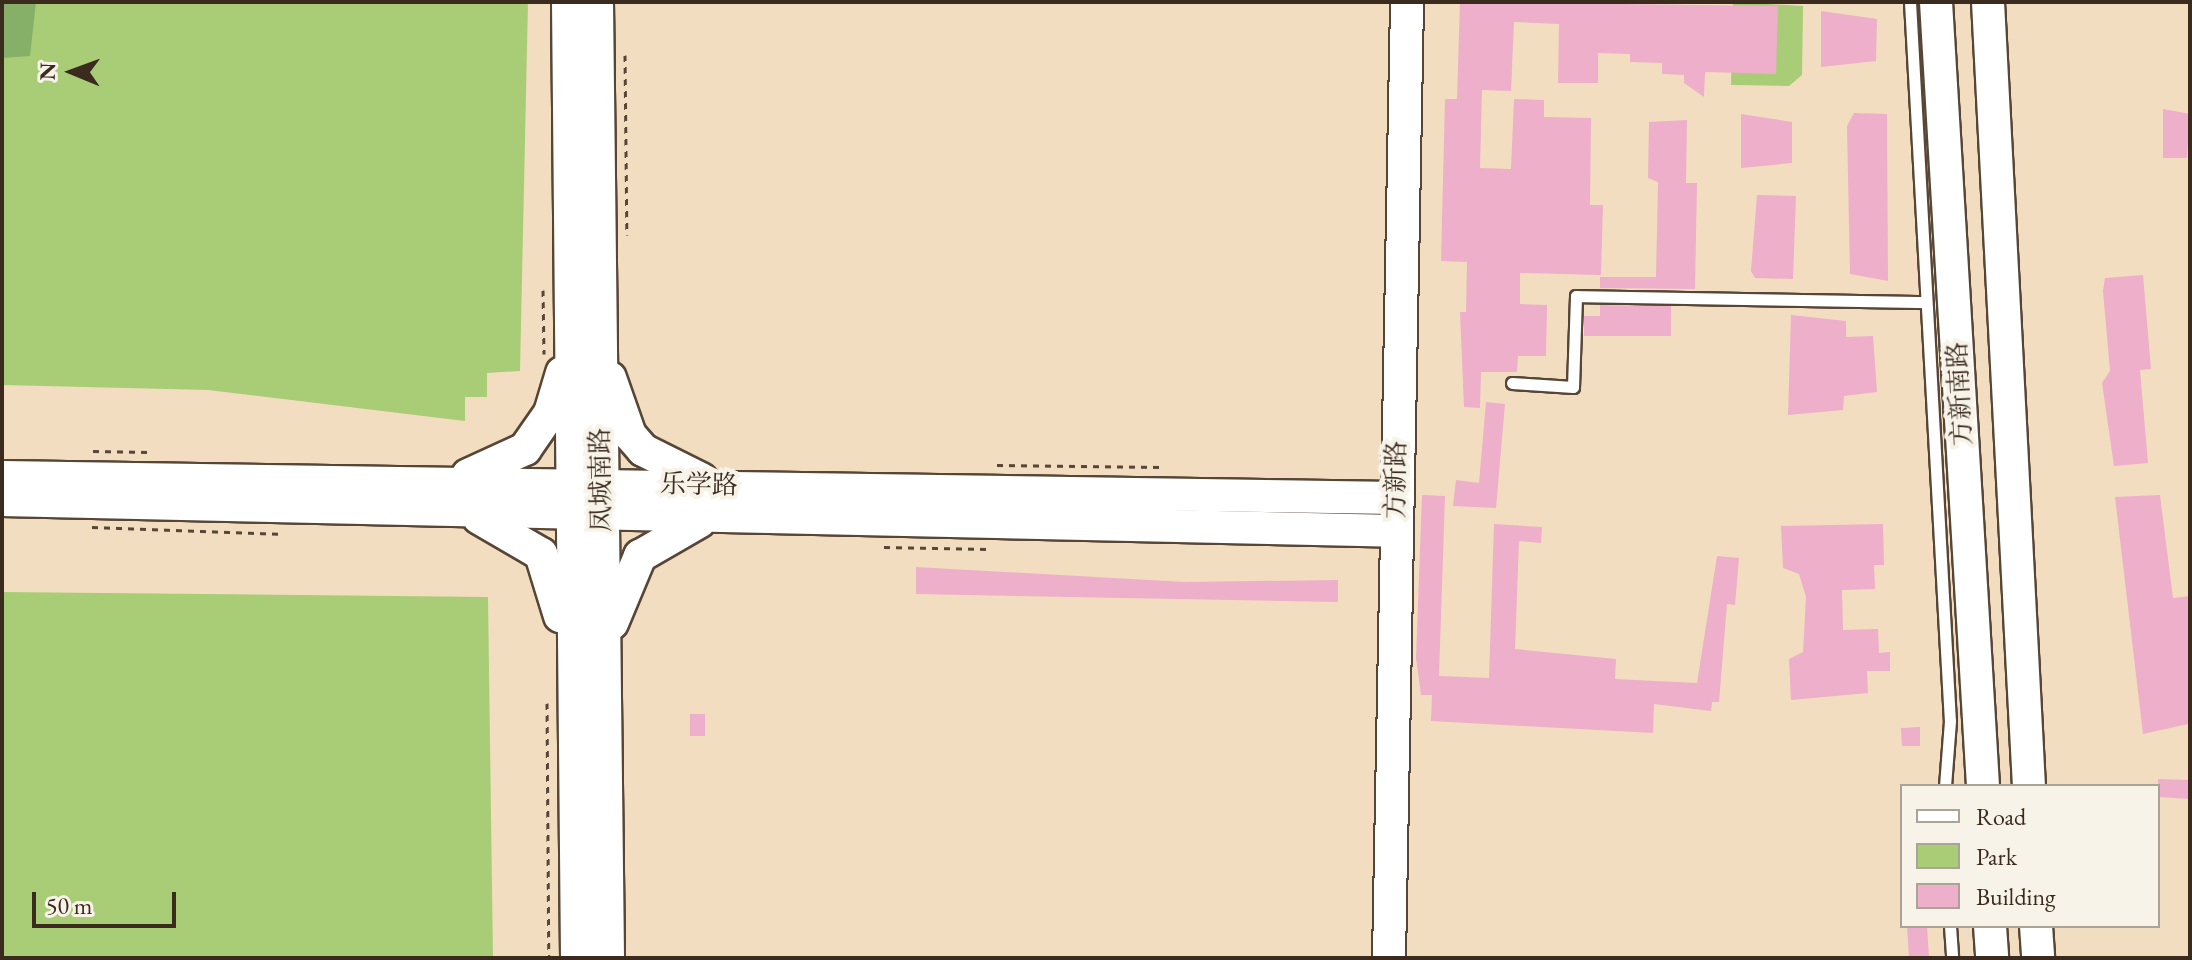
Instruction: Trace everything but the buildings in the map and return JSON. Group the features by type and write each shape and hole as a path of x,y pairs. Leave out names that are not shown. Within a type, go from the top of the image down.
{"street":[{"name":"凤城南路","path":"568,2 585,339 587,483 574,682 577,958"},
{"name":"凤城南路","path":"585,339 597,2"},
{"name":"方新路","path":"1389,958 1407,2"},
{"name":"方新南路","path":"1936,2 1983,784"},
{"name":"方新南路","path":"1988,2 2029,784"},
{"path":"585,339 630,435 656,460 723,485"},
{"path":"444,497 532,440 550,413 585,339"},
{"name":"乐学路","path":"2,477 78,489 444,497 587,515 1395,531"},
{"name":"乐学路","path":"444,497 587,483 1396,498"},
{"name":"乐学路","path":"2,500 78,489"},
{"path":"444,497 492,522 541,554 574,682"},
{"path":"574,682 640,556 676,529 721,518"},
{"name":"凤城南路","path":"574,682 608,958"},
{"path":"1990,928 1992,958"},
{"path":"2036,928 2038,958"}],"lane":[{"path":"1910,2 1950,721 1945,784"},
{"path":"1512,383 1573,387 1576,296 1926,302"},
{"path":"1950,928 1952,958"}],"path":[{"path":"625,40 626,244"},
{"path":"543,284 544,363"},
{"path":"157,452 93,451 78,489 94,530 281,534"},
{"path":"988,466 1129,463 1171,469"},
{"path":"876,546 991,549"},
{"path":"549,958 574,682"}],"green space":[{"path":"2,2 528,2 520,371 487,373 487,397 465,397 465,421 208,390 2,385"},
{"path":"2,2 36,2 30,56 2,58"},
{"path":"1733,2 1803,6 1802,75 1789,86 1731,85"},
{"path":"2,592 488,597 493,958 2,958"}]}
